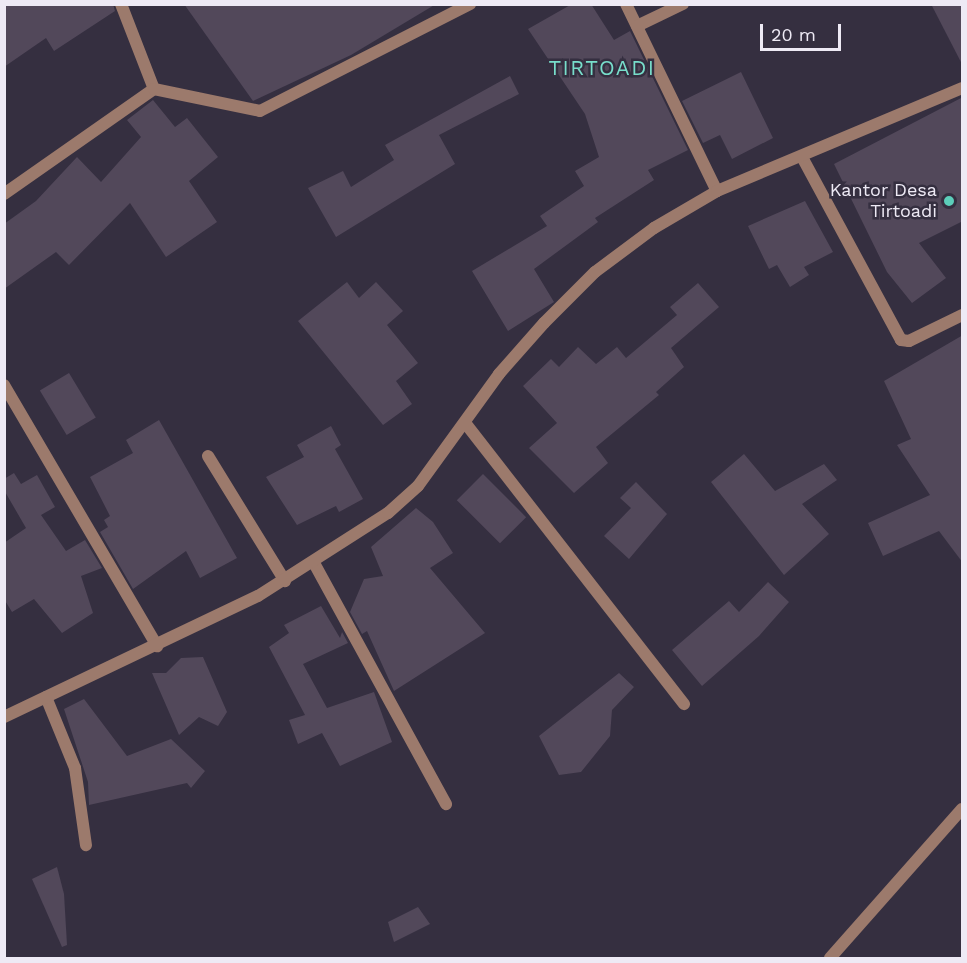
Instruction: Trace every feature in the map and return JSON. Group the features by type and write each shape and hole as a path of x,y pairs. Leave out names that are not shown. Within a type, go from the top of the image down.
{"street":[{"path":"122,4 154,89"},
{"path":"4,194 154,89 260,111 470,4"},
{"path":"626,4 717,191"},
{"path":"637,26 683,4"},
{"path":"4,717 157,646 285,581 388,513 418,486 466,424 499,374 595,272 654,228 717,191 802,158 963,88"},
{"path":"802,158 901,340 909,341 963,315"},
{"path":"4,385 157,646"},
{"path":"466,424 684,705"},
{"path":"208,456 285,581"},
{"path":"314,563 446,804"},
{"path":"46,697 75,768 86,845"},
{"path":"830,958 963,809"}],"building":[{"path":"4,4 113,4 115,11 54,51 46,38 4,67"},
{"path":"184,4 436,4 351,55 253,101"},
{"path":"572,4 591,4 614,40 630,31 688,150 648,170 654,180 595,218 598,222 534,269 554,302 508,331 472,271 547,226 540,216 584,186 575,171 599,157 585,114 528,29"},
{"path":"931,4 963,4 963,66"},
{"path":"741,72 773,138 732,159 720,135 703,143 682,101"},
{"path":"510,76 519,94 439,135 455,164 336,237 308,188 343,171 351,187 394,160 385,145"},
{"path":"963,97 963,221 919,243 946,278 912,303 887,272 834,164"},
{"path":"153,100 175,127 187,118 218,157 189,181 217,222 166,257 130,203 69,265 56,252 4,289 4,224 36,201 77,157 101,182 141,137 127,120"},
{"path":"805,201 833,252 804,267 809,275 790,287 777,265 769,269 748,226"},
{"path":"347,282 359,298 376,282 403,311 387,325 418,363 396,381 412,404 383,425 298,321"},
{"path":"698,283 719,307 671,348 684,367 656,392 659,395 596,447 608,463 574,493 529,448 557,423 523,386 551,359 559,367 578,347 596,364 617,347 626,358 677,315 670,307"},
{"path":"963,335 963,563 939,531 883,556 868,523 930,495 897,445 911,439 884,381"},
{"path":"69,373 96,418 67,435 40,391"},
{"path":"159,420 237,558 200,578 186,551 133,589 100,532 108,527 104,520 110,516 90,477 133,453 126,440"},
{"path":"331,426 341,445 335,449 363,499 339,512 336,506 297,525 266,477 304,457 297,445"},
{"path":"744,454 775,491 824,464 837,480 802,504 829,534 784,575 711,482"},
{"path":"14,473 21,484 37,475 55,507 41,515 66,551 85,540 102,568 81,576 93,613 62,633 34,599 12,612 4,599 4,543 26,528 4,490 4,479"},
{"path":"483,474 526,517 500,543 457,500"},
{"path":"636,482 667,514 629,559 604,536 631,508 620,498"},
{"path":"416,508 433,522 453,553 430,568 485,633 394,691 367,631 362,634 350,612 364,579 383,576 371,547"},
{"path":"768,582 789,602 759,636 702,686 672,650 729,601 739,612"},
{"path":"321,606 340,638 342,632 348,643 303,664 327,708 374,692 392,742 340,766 322,733 298,744 289,720 305,715 269,647 289,633 284,625"},
{"path":"203,657 227,712 218,726 199,717 179,735 152,673 166,673 181,658"},
{"path":"619,673 634,687 612,710 610,736 581,772 559,775 539,736"},
{"path":"84,699 127,756 171,739 205,771 191,788 187,783 89,805 88,782 64,709"},
{"path":"57,867 64,894 67,945 62,947 32,879"},
{"path":"418,907 430,924 394,942 388,922"}],"place":[{"name":"Kantor Desa Tirtoadi","path":"949,201"}],"district":[{"name":"TIRTOADI","path":"602,68"}]}
